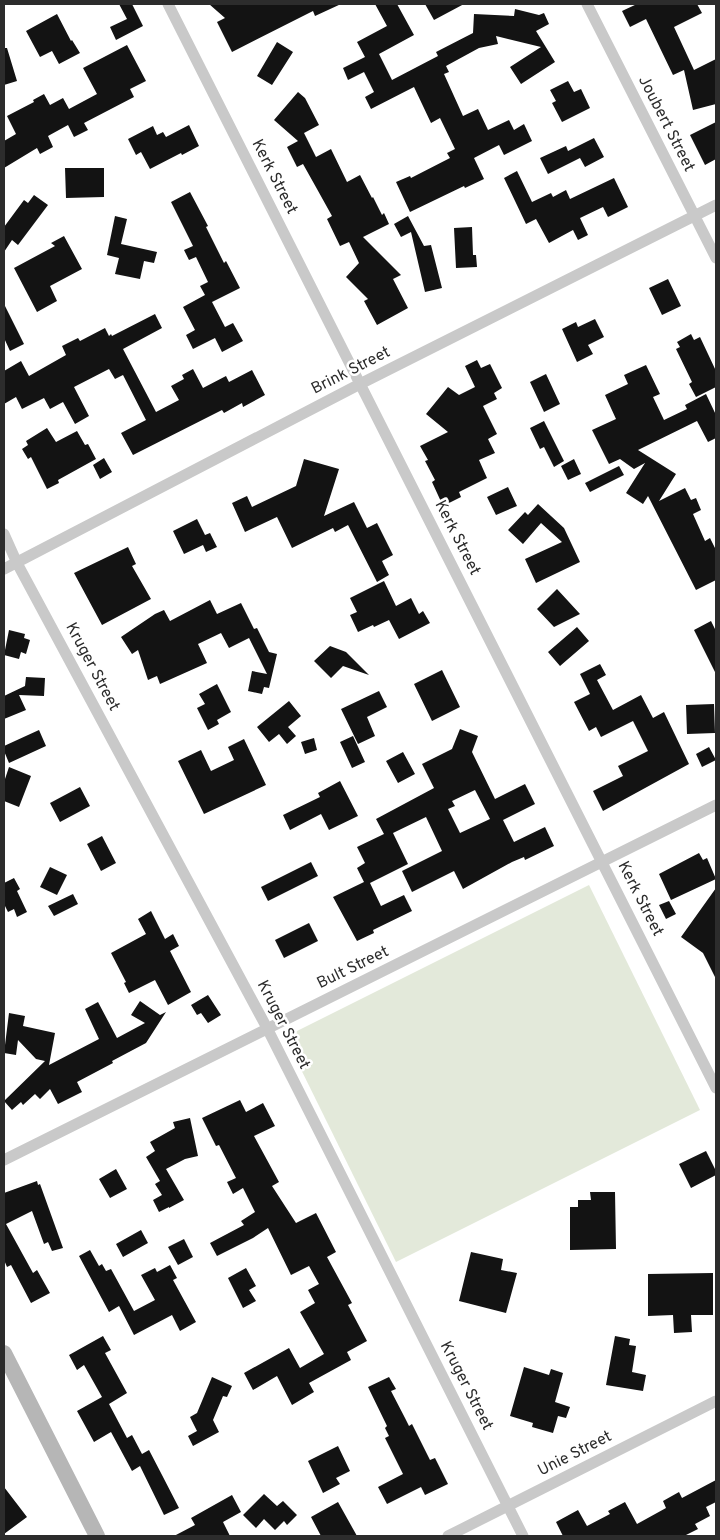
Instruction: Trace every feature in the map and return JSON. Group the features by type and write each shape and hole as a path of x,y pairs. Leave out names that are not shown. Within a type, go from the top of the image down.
{"street":[{"name":"Kerk Street","path":"168,4 604,862 716,1088"},
{"name":"Joubert Street","path":"587,4 716,258"},
{"name":"Brink Street","path":"4,570 360,384 716,205"},
{"name":"Kruger Street","path":"4,534 267,1028 523,1536"},
{"name":"Bult Street","path":"4,1160 716,806"},
{"path":"4,1353 96,1536"},
{"name":"Unie Street","path":"448,1536 716,1401"}],"green space":[{"path":"589,885 700,1110 396,1262 285,1037"}],"building":[{"path":"119,4 132,4 143,26 116,40 110,27 127,19"},
{"path":"209,4 341,4 315,16 313,11 232,52 217,22 225,18"},
{"path":"375,4 397,4 414,35 379,54 392,80 438,56 436,52 473,33 474,14 514,16 515,9 539,15 544,13 549,24 536,31 555,62 521,84 510,67 541,47 496,36 498,44 479,48 446,66 449,72 444,74 463,116 478,109 488,130 509,120 514,130 524,124 532,141 504,155 499,145 474,158 484,179 465,188 464,186 410,212 396,182 410,176 411,178 450,158 447,153 455,149 440,118 431,123 414,87 371,109 365,97 374,92 364,72 348,80 343,68 365,57 357,42 387,26"},
{"path":"425,4 464,4 434,20"},
{"path":"637,4 697,4 702,13 674,27 694,70 716,59 716,104 693,110 684,70 673,75 646,19 630,27 622,11"},
{"path":"57,14 71,41 80,53 59,64 52,51 40,57 26,31"},
{"path":"277,42 293,52 272,85 257,76"},
{"path":"127,45 146,81 130,89 134,97 84,123 88,130 74,137 68,125 48,136 53,147 40,154 37,148 4,168 4,141 16,134 7,116 34,102 33,100 44,94 50,105 63,98 69,109 97,94 83,68"},
{"path":"4,48 7,48 17,81 4,85"},
{"path":"568,81 574,92 581,89 590,108 562,122 552,103 556,101 550,90"},
{"path":"298,92 305,98 319,125 304,133 316,157 331,149 347,182 360,175 389,224 363,237 401,275 393,279 408,308 377,325 364,301 368,299 346,277 359,263 349,242 340,246 327,219 332,216 303,164 297,167 287,147 298,141 274,120"},
{"path":"716,122 716,159 705,165 690,135"},
{"path":"189,125 199,146 150,169 141,152 136,155 128,139 153,126 157,135 163,132 166,137"},
{"path":"594,138 604,157 585,167 580,158 548,174 540,158 566,146 568,151"},
{"path":"65,168 104,168 104,197 66,198"},
{"path":"517,171 532,202 551,193 553,197 566,190 570,199 614,178 628,207 608,217 603,207 580,218 588,235 578,240 573,230 549,243 536,219 526,224 504,178"},
{"path":"190,192 208,226 206,227 224,263 226,261 240,288 212,302 225,327 233,323 243,341 222,352 215,338 193,349 186,335 195,330 183,307 205,295 200,286 208,282 196,257 189,260 184,250 193,246 171,202"},
{"path":"34,195 48,205 18,245 12,240 4,252 4,227 24,200 28,203"},
{"path":"115,216 127,219 121,244 157,252 154,263 144,261 140,279 115,274 119,258 107,255"},
{"path":"408,216 424,246 431,245 442,288 425,292 411,232 401,237 394,224"},
{"path":"472,227 473,255 476,255 477,267 456,268 454,228"},
{"path":"64,236 82,269 50,286 57,301 37,312 14,268 55,246 51,243"},
{"path":"668,279 681,306 662,315 649,288"},
{"path":"4,304 24,344 10,351 4,338"},
{"path":"155,314 162,328 123,349 156,412 179,400 171,386 184,379 182,375 193,369 203,388 226,376 229,382 252,370 265,395 243,407 242,403 224,413 222,410 133,455 121,433 146,420 123,375 115,379 109,369 74,387 89,416 75,424 63,402 50,409 44,398 22,409 16,397 4,404 4,371 21,361 29,376 66,355 62,346 78,338 80,341 105,328 109,336 111,334 112,336"},
{"path":"595,319 604,337 588,345 593,354 577,362 562,329 576,322 578,327"},
{"path":"691,334 694,340 700,337 716,371 716,387 696,397 689,384 692,382 676,349 680,347 677,342"},
{"path":"477,360 481,368 490,364 502,388 494,393 497,399 483,406 497,434 488,439 495,453 479,460 487,478 459,492 461,497 443,506 432,482 435,480 425,461 428,460 420,446 448,432 426,414 448,387 459,395 475,387 465,366"},
{"path":"646,365 660,394 653,397 664,420 687,409 685,405 706,394 716,415 716,438 708,442 697,421 638,450 676,474 659,501 685,488 691,500 696,498 701,510 693,514 705,541 710,538 716,550 716,580 696,590 648,496 643,504 626,493 645,463 634,469 620,459 609,464 592,430 616,419 605,395 628,384 624,375"},
{"path":"546,374 560,404 544,412 530,382"},
{"path":"544,421 564,461 554,467 544,447 540,449 530,428"},
{"path":"47,428 56,442 77,431 85,445 88,444 96,459 58,480 59,483 47,489 31,457 28,459 22,449 28,445 26,441"},
{"path":"104,458 112,472 100,479 93,465"},
{"path":"304,459 339,469 324,516 354,502 367,528 377,523 393,555 382,561 389,575 377,582 348,525 335,532 333,528 292,548 277,517 245,532 232,503 247,496 252,507 296,486"},
{"path":"574,459 581,474 568,480 561,466"},
{"path":"619,466 624,475 590,492 585,483"},
{"path":"508,487 517,506 496,515 487,497"},
{"path":"538,504 564,528 580,562 536,583 525,559 562,542 541,523 523,544 508,530 525,512 528,515"},
{"path":"197,519 205,535 210,533 217,547 206,552 203,545 184,554 173,531"},
{"path":"128,547 136,564 132,566 151,599 102,625 74,573"},
{"path":"384,581 396,606 411,598 419,614 423,611 430,623 399,639 389,620 358,632 350,615 357,612 350,598"},
{"path":"557,589 580,614 554,627 537,609"},
{"path":"210,600 217,614 241,603 254,629 257,628 269,652 277,654 269,688 264,687 262,694 248,691 252,671 267,674 249,638 229,648 221,633 198,644 207,663 160,684 157,676 148,680 138,650 132,654 121,637 164,610 170,621"},
{"path":"711,621 716,631 716,674 694,630"},
{"path":"577,627 589,641 560,666 548,652"},
{"path":"9,630 25,634 24,638 30,640 26,654 21,652 19,659 4,655"},
{"path":"330,646 346,652 369,675 343,666 331,678 314,661"},
{"path":"600,664 606,675 597,680 613,710 641,695 653,718 664,712 689,764 603,811 593,791 623,776 618,766 648,751 633,721 601,737 596,727 589,731 574,702 590,694 580,674"},
{"path":"442,670 460,707 432,721 414,684"},
{"path":"26,677 45,678 44,696 19,695 26,710 4,719 4,696 25,686"},
{"path":"217,684 231,712 217,720 219,724 208,730 197,708 205,704 199,694"},
{"path":"379,691 387,707 367,717 375,736 358,744 341,709"},
{"path":"289,701 301,716 288,727 296,736 287,744 279,734 269,742 257,727"},
{"path":"714,704 715,733 687,734 686,705"},
{"path":"460,729 478,736 472,752 495,799 525,784 535,804 503,820 514,842 545,827 554,846 525,860 524,857 512,862 463,889 454,871 412,892 402,871 442,851 426,817 393,833 408,864 370,883 381,906 404,895 412,911 373,930 374,933 357,941 333,897 364,882 357,868 365,863 357,847 384,834 376,819 434,788 422,764 452,749","holes":["475,790 490,819 460,833 448,809 455,806 452,801"]},
{"path":"39,730 46,746 9,763 4,746"},
{"path":"353,736 365,762 352,768 340,742"},
{"path":"314,738 317,750 305,754 301,742"},
{"path":"244,739 266,785 204,814 178,761 201,750 211,771 234,760 228,747"},
{"path":"709,747 716,760 702,767 696,754"},
{"path":"403,752 415,774 398,783 386,761"},
{"path":"9,767 31,776 19,807 4,801 4,782"},
{"path":"340,781 358,816 329,830 321,814 290,830 283,815 320,797 318,793"},
{"path":"80,787 90,806 60,822 50,803"},
{"path":"102,836 116,863 101,871 87,844"},
{"path":"699,853 703,860 707,858 716,879 671,900 659,874"},
{"path":"311,862 318,876 268,901 261,887"},
{"path":"50,867 67,875 57,895 40,887"},
{"path":"14,878 20,889 17,891 27,912 17,917 14,909 8,912 4,904 4,883"},
{"path":"716,888 716,979 703,953 681,937"},
{"path":"73,894 78,904 54,916 48,906"},
{"path":"669,901 676,914 666,919 659,905"},
{"path":"151,911 165,939 173,934 179,946 170,951 191,992 168,1005 155,980 129,993 124,983 126,982 111,953 146,934 138,919"},
{"path":"309,923 318,941 284,958 275,940"},
{"path":"208,995 221,1015 208,1023 201,1013 197,1015 191,1005"},
{"path":"140,1001 160,1015 166,1012 146,1043 77,1082 82,1092 58,1104 50,1089 40,1099 35,1094 23,1105 21,1102 12,1110 4,1101 45,1061 36,1059 18,1040 16,1055 4,1053 9,1013 25,1016 23,1026 55,1033 49,1065 99,1039 85,1009 98,1002 117,1038 145,1023 131,1015"},
{"path":"240,1100 246,1112 263,1103 275,1126 254,1136 279,1182 272,1186 296,1223 316,1213 336,1252 327,1257 352,1303 348,1305 367,1341 347,1352 351,1360 309,1383 314,1392 292,1405 277,1376 253,1390 244,1373 289,1348 300,1368 324,1354 300,1312 315,1303 308,1290 319,1284 309,1266 291,1275 268,1228 253,1238 217,1256 210,1243 244,1225 241,1221 255,1212 243,1188 233,1194 227,1182 236,1178 219,1145 216,1146 202,1118"},
{"path":"190,1118 198,1156 185,1159 166,1169 184,1200 159,1212 153,1200 162,1195 155,1184 160,1181 146,1157 155,1151 150,1142 175,1128 173,1122"},
{"path":"706,1151 716,1171 716,1175 691,1188 679,1164"},
{"path":"116,1169 127,1189 110,1198 99,1179"},
{"path":"37,1181 38,1185 40,1184 63,1248 52,1251 48,1242 44,1244 32,1211 6,1224 33,1273 37,1270 50,1293 31,1303 11,1265 7,1267 4,1260 4,1193"},
{"path":"590,1192 615,1192 616,1249 570,1250 570,1207 578,1207 578,1200 591,1200"},
{"path":"141,1230 148,1243 123,1257 116,1244"},
{"path":"184,1239 193,1257 178,1265 168,1247"},
{"path":"90,1250 99,1266 102,1264 106,1271 111,1269 134,1311 155,1300 141,1275 155,1268 157,1272 170,1265 177,1278 173,1280 196,1322 180,1331 172,1315 134,1335 119,1306 109,1312 79,1256"},
{"path":"471,1252 503,1259 501,1270 517,1273 506,1313 459,1301"},
{"path":"246,1268 256,1286 249,1290 256,1301 243,1308 228,1278"},
{"path":"713,1273 713,1315 691,1315 692,1332 674,1333 673,1315 648,1316 648,1274"},
{"path":"103,1336 111,1350 105,1353 127,1393 109,1404 127,1438 132,1435 142,1454 149,1450 179,1508 164,1515 140,1466 132,1471 111,1432 94,1442 77,1411 102,1397 84,1365 77,1370 69,1355"},
{"path":"615,1336 630,1339 629,1345 636,1346 632,1372 646,1375 643,1391 606,1385"},
{"path":"524,1367 549,1375 551,1369 563,1373 555,1402 570,1407 566,1418 558,1416 553,1433 532,1427 533,1423 510,1416"},
{"path":"212,1377 232,1386 227,1397 223,1396 213,1420 219,1432 193,1446 188,1436 197,1431 190,1417 197,1413"},
{"path":"389,1377 396,1389 391,1391 409,1426 412,1424 430,1460 435,1458 448,1484 425,1495 421,1487 387,1504 378,1487 403,1474 385,1438 389,1436 385,1428 387,1426 368,1387"},
{"path":"338,1446 350,1471 336,1478 340,1484 323,1493 308,1461"},
{"path":"716,1480 716,1502 706,1507 710,1516 695,1524 698,1529 684,1536 563,1536 556,1522 578,1510 587,1526 610,1514 608,1511 625,1502 637,1524 666,1508 663,1501 679,1492 682,1498"},
{"path":"4,1487 27,1517 4,1534"},
{"path":"264,1494 277,1506 283,1501 297,1515 287,1525 284,1521 275,1530 264,1519 256,1528 243,1515"},
{"path":"232,1495 241,1512 223,1522 230,1536 174,1536 195,1525 191,1518"},
{"path":"338,1502 357,1536 321,1536 311,1517"}]}
